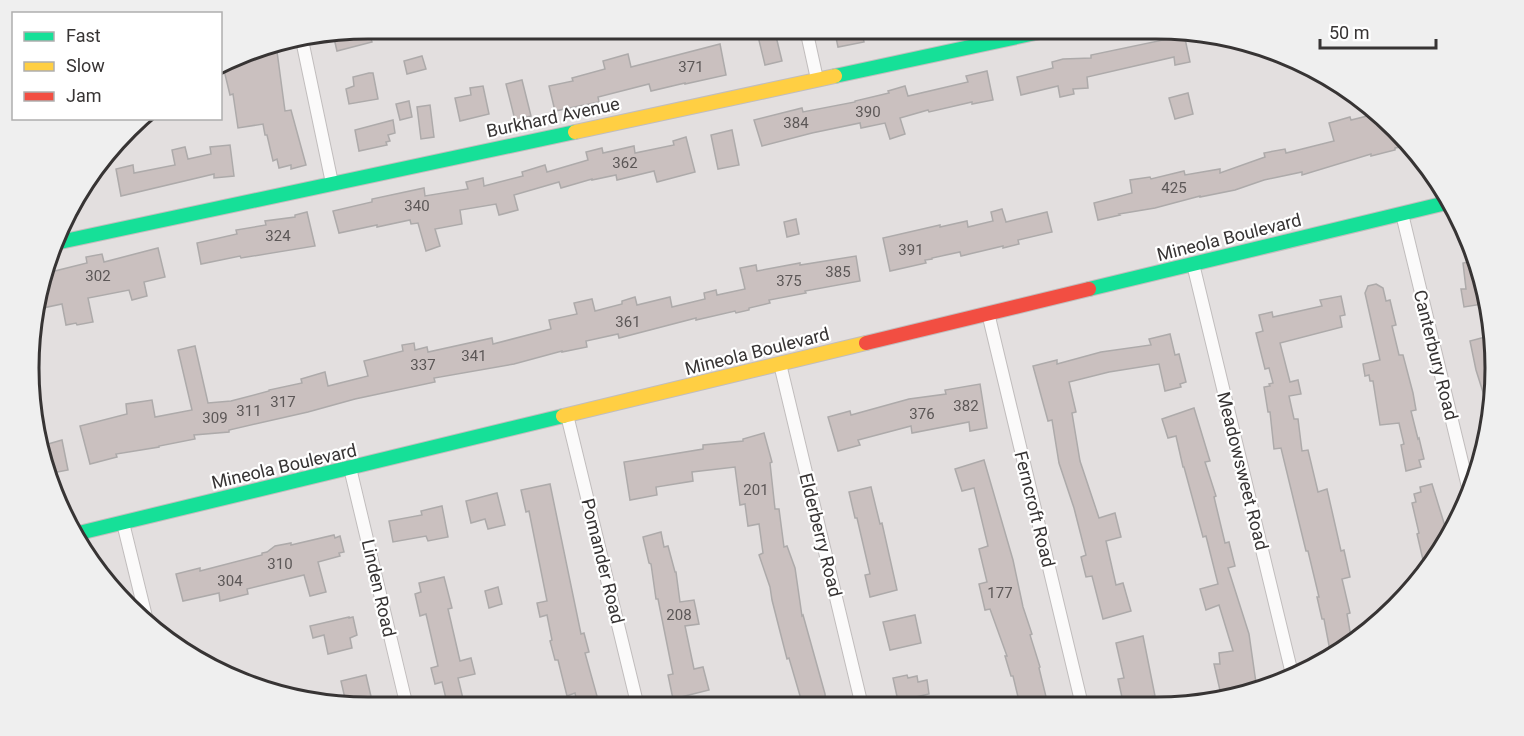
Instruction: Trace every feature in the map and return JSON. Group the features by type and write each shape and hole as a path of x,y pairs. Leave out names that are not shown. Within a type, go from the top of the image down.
{"main road":[{"name":"Burkhard Avenue","path":"64,241 1003,39"},
{"name":"Mineola Boulevard","path":"83,532 1441,204"}],"street":[{"path":"808,39 817,79"},
{"path":"303,45 332,183"},
{"name":"Canterbury Road","path":"1402,214 1466,479"},
{"name":"Meadowsweet Road","path":"1193,264 1291,668"},
{"name":"Ferncroft Road","path":"988,314 1080,697"},
{"name":"Elderberry Road","path":"780,364 860,697"},
{"name":"Pomander Road","path":"567,415 636,697"},
{"name":"Linden Road","path":"350,468 405,697"},
{"path":"123,523 144,609"}],"building":[{"path":"371,39 372,42 337,51 335,41"},
{"path":"759,39 777,39 782,61 765,65"},
{"path":"836,39 863,39 864,42 838,47"},
{"path":"1166,39 1178,40 1185,41 1190,62 1175,65 1174,57 1087,77 1088,88 1073,89 1074,94 1060,97 1058,86 1021,95 1017,77 1053,68 1052,62 1063,59 1091,58 1091,55"},
{"path":"720,44 726,75 651,91 649,84 598,97 599,102 555,111 549,86 573,81 572,78 605,69 603,61 628,54 631,67"},
{"path":"277,52 285,111 291,110 306,165 291,169 291,165 279,168 277,159 273,161 263,124 238,128 233,94 230,95 224,72"},
{"path":"422,56 426,69 407,74 404,61"},
{"path":"987,71 993,100 972,104 972,102 929,112 928,110 900,118 905,134 890,139 885,123 861,128 860,123 762,146 754,120 802,108 803,112 855,102 905,86 908,96 968,82 966,76"},
{"path":"373,73 378,99 349,104 346,89 354,86 353,77"},
{"path":"522,80 531,116 515,120 506,84"},
{"path":"483,86 489,114 460,121 455,98 471,95 470,88"},
{"path":"1188,93 1193,114 1175,119 1169,98"},
{"path":"409,101 412,117 400,120 396,104"},
{"path":"430,105 434,137 421,139 417,107"},
{"path":"1367,116 1400,147 1302,175 1302,172 1264,180 1235,190 1098,220 1094,203 1132,193 1130,180 1150,177 1151,179 1184,171 1185,175 1220,169 1220,173 1265,157 1264,153 1285,149 1286,153 1334,141 1329,123 1350,117 1351,120"},
{"path":"393,120 395,133 388,135 390,141 386,142 387,145 359,151 355,130"},
{"path":"732,130 739,165 718,169 711,135"},
{"path":"686,137 695,172 657,182 654,171 617,180 616,175 592,179 561,188 559,182 514,195 518,210 499,215 496,204 460,210 462,224 435,229 440,246 426,251 418,223 411,224 410,220 339,233 333,211 372,202 372,199 424,188 425,196 468,189 466,182 483,178 484,186 523,176 522,172 545,165 547,172 588,160 586,152 602,148 603,153 634,146 635,153 674,145 673,141"},
{"path":"230,145 234,176 214,178 214,174 121,196 116,169 133,165 134,173 175,165 172,150 185,147 188,159 211,154 210,147"},
{"path":"1002,209 1006,222 1047,212 1052,232 1018,240 1019,244 1003,248 1003,246 961,256 960,252 890,271 883,238 940,225 940,227 967,221 968,227 993,221 991,212"},
{"path":"307,212 315,246 241,258 240,256 201,264 197,243 237,234 236,230 266,225 265,221 295,217 295,215"},
{"path":"796,219 799,234 787,237 784,222"},
{"path":"158,248 165,277 144,282 147,296 132,300 129,290 88,298 93,322 66,325 62,304 44,308 53,271 87,263 86,257 102,254 104,262"},
{"path":"856,256 860,281 769,300 770,303 736,313 735,311 696,320 696,318 619,338 618,334 586,341 587,347 514,364 434,378 435,382 355,399 229,430 229,432 194,435 195,439 116,454 117,457 90,464 80,426 127,414 126,404 152,400 155,417 192,410 178,350 195,346 208,403 231,401 302,383 301,379 325,372 328,386 368,376 364,361 403,351 402,345 414,343 415,350 427,347 428,352 492,338 493,344 551,329 549,320 577,314 574,303 592,299 595,311 622,304 622,301 635,297 637,305 670,297 672,307 705,299 704,293 716,290 717,295 745,289 740,268 756,265 757,271"},
{"path":"1468,262 1479,305 1464,307 1461,289 1466,289 1463,263"},
{"path":"1376,284 1383,288 1386,301 1390,300 1396,325 1392,326 1399,355 1403,355 1413,393 1416,410 1411,411 1424,459 1419,460 1421,467 1406,471 1401,445 1404,444 1399,423 1380,425 1373,381 1370,381 1369,375 1365,376 1363,364 1380,360 1365,293 1368,286"},
{"path":"1341,296 1345,315 1340,316 1342,327 1280,343 1290,382 1298,380 1301,394 1289,396 1294,419 1298,419 1302,451 1308,450 1318,492 1327,489 1341,551 1344,550 1350,577 1342,579 1350,613 1347,614 1350,633 1329,648 1308,551 1306,551 1281,448 1274,449 1270,412 1268,412 1264,387 1273,383 1269,368 1265,369 1256,333 1263,331 1259,315 1272,312 1273,317 1322,306 1320,300"},
{"path":"1170,334 1175,355 1179,354 1186,382 1180,384 1181,387 1165,391 1159,364 1109,372 1069,382 1076,412 1072,413 1080,461 1099,518 1115,513 1121,537 1106,541 1116,585 1123,583 1131,611 1103,619 1092,576 1086,577 1081,557 1086,555 1059,463 1052,420 1048,421 1033,366 1057,360 1057,364 1101,352 1151,345 1149,339"},
{"path":"1483,338 1484,394 1476,370 1470,341"},
{"path":"980,384 987,428 970,431 969,422 912,433 911,426 858,440 860,445 838,451 828,417 850,411 851,415 909,399 946,394 945,390"},
{"path":"1194,408 1210,461 1205,462 1216,496 1214,497 1225,543 1229,542 1235,566 1228,568 1249,634 1256,682 1220,691 1214,664 1220,664 1219,653 1233,651 1219,605 1206,610 1200,589 1218,584 1176,436 1168,438 1162,419"},
{"path":"764,433 772,462 770,463 775,509 779,509 784,547 787,546 795,568 802,616 825,697 800,697 789,658 787,659 770,587 759,555 763,553 759,524 748,526 745,504 740,505 735,467 692,472 693,481 656,487 657,495 630,500 624,462 703,449 703,445 743,441 743,439"},
{"path":"62,440 68,470 56,472 48,444"},
{"path":"984,460 1013,560 1046,697 1018,697 1005,656 1007,656 990,609 985,610 979,584 987,582 979,549 988,546 974,488 962,491 955,469"},
{"path":"550,484 581,634 584,633 589,652 585,653 597,697 576,697 575,693 567,696 558,660 555,660 550,641 552,640 547,615 540,617 537,603 547,601 529,511 526,512 521,490"},
{"path":"1432,484 1445,525 1423,560 1412,503 1416,502 1414,494 1421,492 1420,487"},
{"path":"871,487 880,524 882,523 897,590 870,597 865,575 870,574 849,492"},
{"path":"497,493 505,525 488,529 485,519 471,523 466,501"},
{"path":"442,506 448,537 428,541 426,536 393,542 389,521 422,515 421,511"},
{"path":"661,532 664,547 668,546 676,572 680,602 694,600 699,624 685,626 694,669 703,667 709,690 673,697 668,675 673,674 658,599 656,599 651,564 643,537"},
{"path":"334,535 335,538 340,536 344,552 339,553 340,556 318,562 326,592 310,596 304,575 247,589 248,594 220,601 219,593 183,601 176,574 200,568 200,571 262,555 275,546 291,543 291,545"},
{"path":"444,577 452,608 448,609 460,661 471,658 475,674 458,678 463,697 446,697 442,682 435,684 431,668 438,666 426,614 420,616 415,594 421,592 419,583"},
{"path":"498,587 502,604 489,608 485,591"},
{"path":"915,615 921,643 890,650 883,622"},
{"path":"353,617 357,635 350,638 352,648 328,654 324,635 313,638 310,626"},
{"path":"1143,636 1155,696 1122,697 1118,679 1124,678 1116,643"},
{"path":"366,675 371,697 344,696 341,681"},
{"path":"907,675 908,678 917,676 918,682 927,680 929,694 897,697 893,678"}],"traffic: fast":[{"path":"835,76 1007,39"},
{"path":"64,241 575,132"},
{"path":"1089,289 1441,204"},
{"path":"83,532 563,416"}],"traffic: slow":[{"path":"575,132 835,76"},
{"path":"563,416 866,343"}],"traffic: jam":[{"path":"866,343 1089,289"}]}
